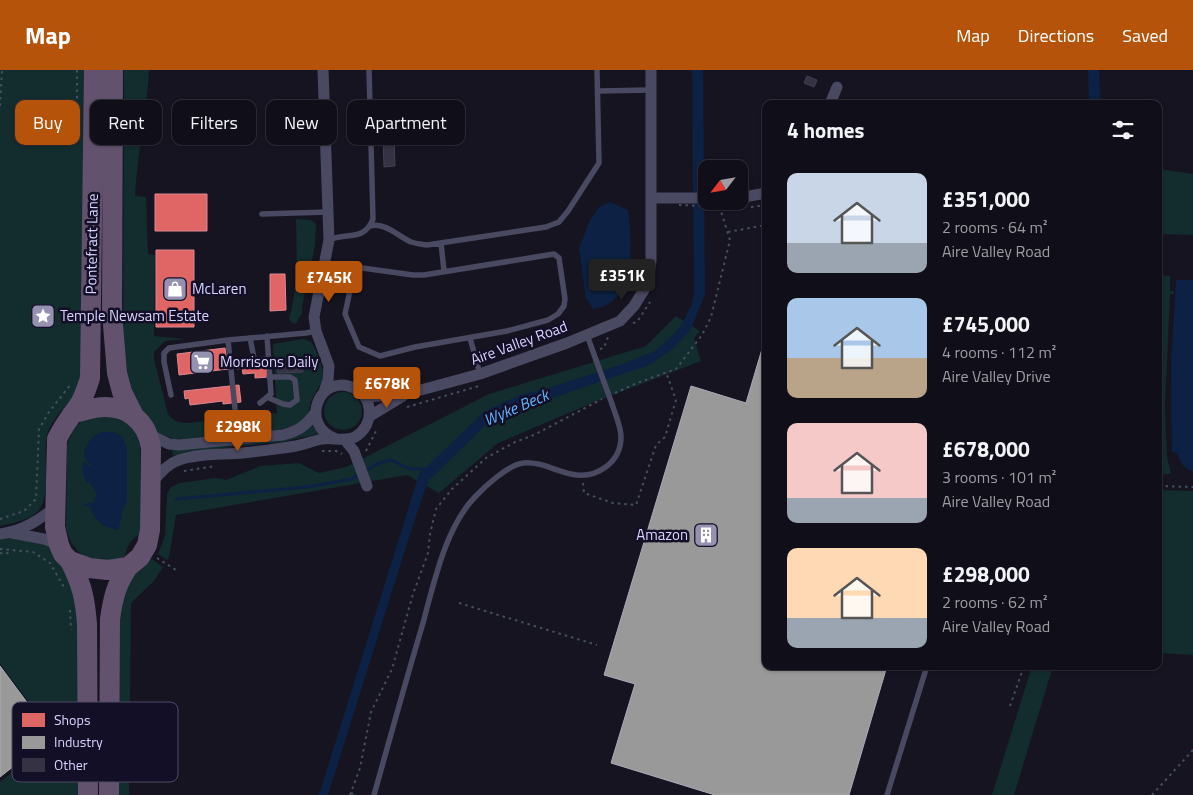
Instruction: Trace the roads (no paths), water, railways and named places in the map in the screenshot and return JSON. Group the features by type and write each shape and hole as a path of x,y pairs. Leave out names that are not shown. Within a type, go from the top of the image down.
{"highway":[{"name":"Pontefract Lane","path":"72,414 80,404 90,378 94,70"},
{"name":"Pontefract Lane","path":"113,70 112,313 117,373 122,392 133,414"},
{"path":"87,702 85,597 78,577 59,545 55,527 57,439 62,427 72,414 96,407 115,408 133,414 148,434 151,448 150,530 144,550 140,557 128,567 114,594 110,619 110,702"},
{"path":"70,561 88,568 108,570 128,567"},
{"path":"88,782 88,795"},
{"path":"109,782 109,795"}],"street":[{"path":"323,70 324,100"},
{"name":"Aire Valley Road","path":"365,397 406,394 480,374 620,321 634,306 647,285 651,261 652,70"},
{"path":"832,100 837,87"},
{"path":"150,484 163,470 181,459 297,446 323,439 341,439 356,436 368,424 370,409 365,397 347,385 329,366 316,331 314,317 328,240 325,145"},
{"path":"748,196 762,194"},
{"path":"651,198 678,201 698,199"},
{"path":"148,434 169,444 179,445 283,435 298,431 308,423 315,413 328,380 329,366"},
{"path":"324,392 339,385 347,385"},
{"name":"Aire Valley Road","path":"370,416 406,394"},
{"path":"315,413 316,420 324,432 341,439 354,451 367,486"},
{"path":"360,465 363,431"},
{"path":"5,534 37,522 56,506"},
{"path":"5,534 44,539 59,545"}],"lane":[{"path":"369,70 373,190 373,212 370,226"},
{"path":"328,240 355,236 374,225 383,227 419,244 441,243 546,227 559,222 599,163 597,70"},
{"path":"598,91 652,90"},
{"path":"262,214 328,212"},
{"path":"441,243 444,271"},
{"path":"554,254 559,258 566,299 564,306 558,314 548,320 507,331 380,356 358,347 345,314 355,267 413,275 444,271 554,254"},
{"path":"170,395 164,362 164,353 169,348 316,331"},
{"path":"374,795 448,541 460,518 474,498 506,471 523,463 540,465 582,476 600,472 616,458 621,436 612,404 587,335"},
{"path":"260,404 269,398 271,394 266,336"},
{"path":"250,338 254,358"},
{"path":"470,338 480,374"},
{"path":"228,340 235,409"},
{"path":"269,377 290,377 295,380 297,400 290,405 269,398"},
{"path":"887,795 926,670"}],"water":[{"name":"Wyke Beck","path":"692,70 703,70 704,160 698,160 698,210 704,210 705,294 690,331 671,350 649,365 493,418 428,481 328,795 319,795 419,474 485,411 520,395 620,365 655,351 682,324 692,304 694,292"},
{"path":"1088,70 1099,70 1101,100 1089,100"},
{"path":"610,202 628,210 631,238 629,269 625,283 618,295 608,304 593,309 586,298 579,248 590,220 599,207"},
{"path":"1176,280 1193,280 1193,471 1184,467 1177,453 1172,452 1171,365"},
{"path":"101,432 113,432 122,436 127,449 127,503 124,506 118,530 98,521 90,509 97,494 90,483 86,482 82,470 83,461 92,466 84,458 88,442"}],"waterway":[{"path":"365,471 379,463 391,460 410,469 427,469"},
{"path":"176,499 307,487 352,479 360,474"},
{"path":"86,505 95,504"}],"place":[{"name":"McLaren","path":"175,289"},
{"name":"Temple Newsam Estate","path":"43,316"},
{"name":"Morrisons Daily","path":"202,362"},
{"name":"Amazon","path":"706,535"}]}
